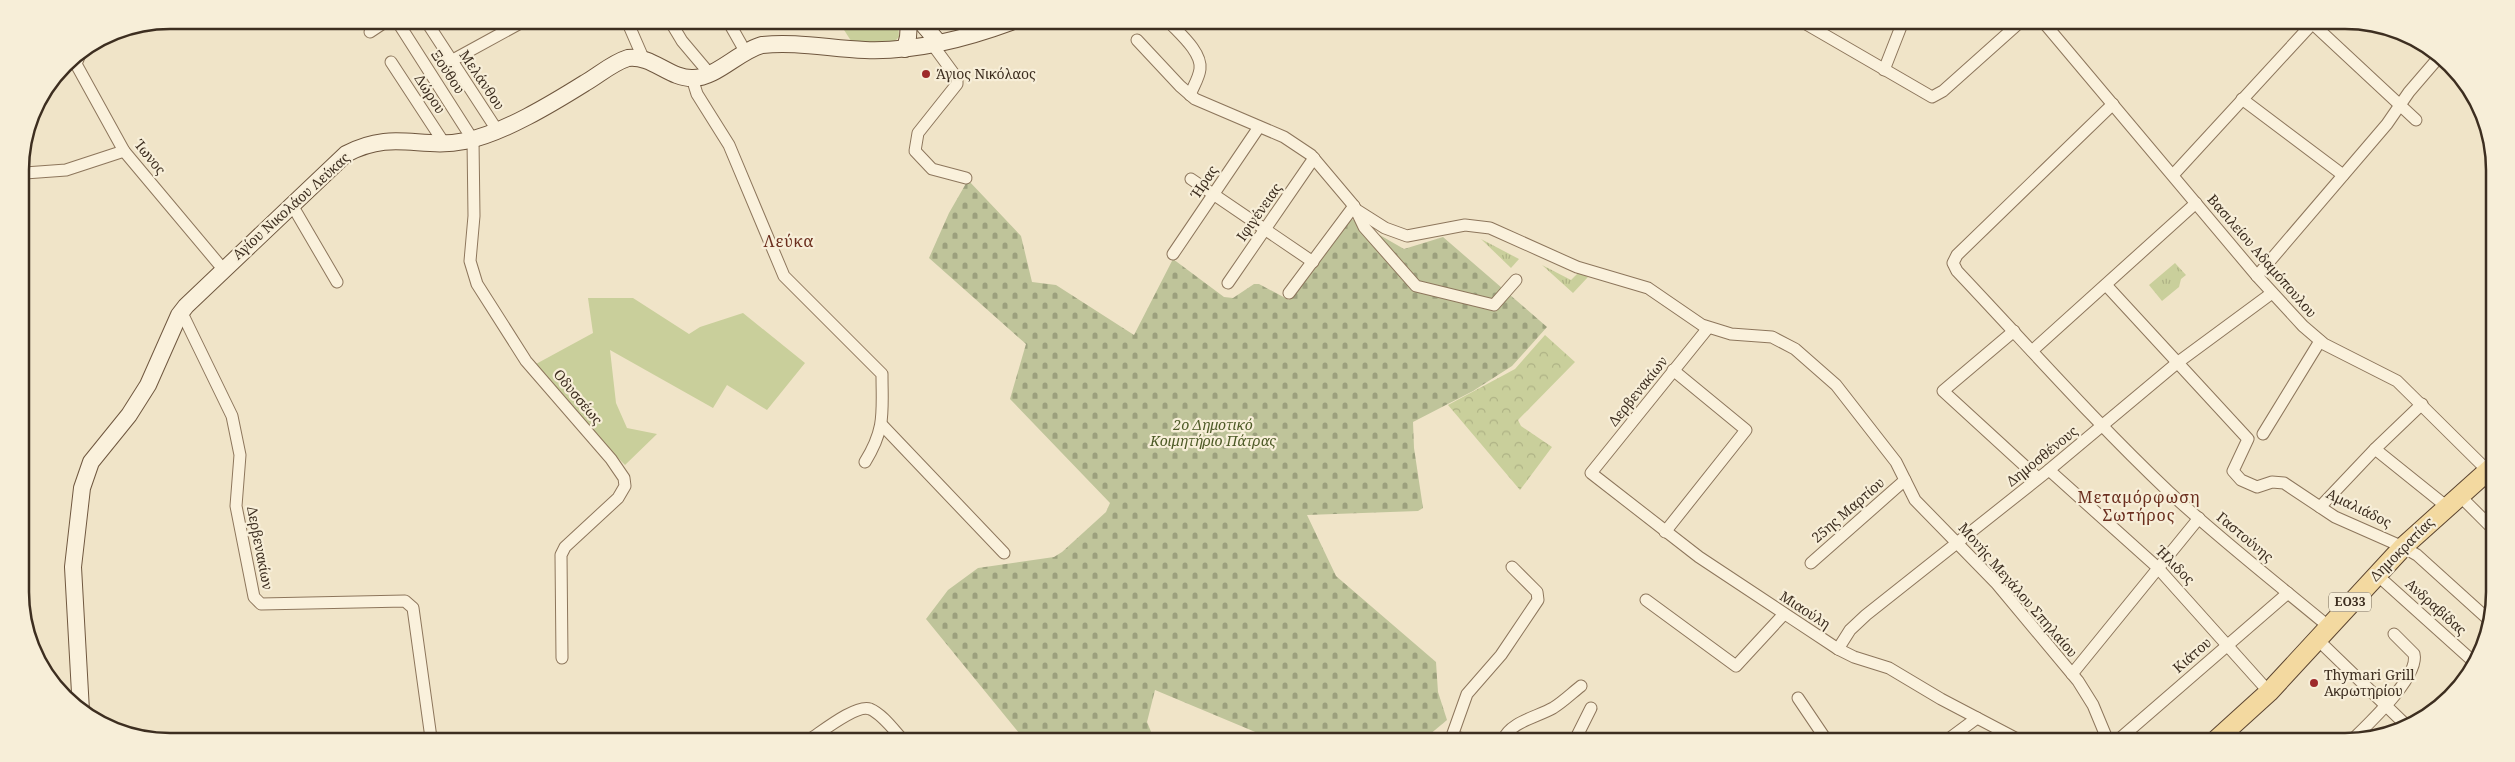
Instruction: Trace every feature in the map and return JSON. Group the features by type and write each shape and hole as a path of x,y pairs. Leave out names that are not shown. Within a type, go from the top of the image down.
{"main road":[{"path":"905,49 909,29"},
{"path":"925,29 935,44"},
{"path":"692,78 710,73 744,51 762,44 866,50 905,49 935,44 987,29"},
{"name":"Αγίου Νικολάου Λεύκας","path":"80,701 73,567 83,482 91,462 133,409 148,385 182,312 223,270 346,154 365,145 389,140 444,143 473,140 553,102 623,60 632,58 644,60 681,76 692,78"},
{"name":"Δημοκρατίας","path":"2224,733 2269,692 2376,574 2403,547 2452,501 2486,473"}],"street":[{"path":"370,32 374,29"},
{"name":"Ξούθου","path":"403,29 473,140"},
{"name":"Μελάνθου","path":"431,29 497,130"},
{"path":"451,60 509,29"},
{"path":"630,29 644,60"},
{"path":"675,29 682,42 710,73"},
{"path":"732,29 744,51"},
{"path":"1175,29 1192,49 1199,61 1200,72 1190,95"},
{"path":"1814,29 1920,91 1935,96 2012,29"},
{"path":"1884,70 1900,29"},
{"name":"Βασιλείου Αδαμόπουλου","path":"2049,29 2272,293 2320,341 2393,378 2486,467"},
{"path":"2173,175 2308,29"},
{"path":"2316,29 2416,120"},
{"name":"Μονής Μεγάλου Σπηλαίου","path":"1136,40 1190,95 1295,144 1314,158 1355,208 1364,227 1416,286 1494,305 1516,280"},
{"path":"935,44 957,78 957,84 918,133 915,151 932,169 966,178"},
{"name":"Δώρου","path":"391,62 444,143"},
{"path":"2257,276 2387,124 2400,104 2435,62"},
{"name":"Ίωνος","path":"74,67 124,151 223,270"},
{"path":"692,78 697,94 729,145 784,276 882,374 882,425 878,442 865,462"},
{"path":"2242,99 2343,175"},
{"name":"Γαστούνης","path":"2112,104 1954,259 1953,263 1957,270 2102,426 2198,518 2288,593 2385,706 2401,722"},
{"name":"Ήρας","path":"1174,254 1259,127"},
{"name":"Οδυσσέως","path":"473,140 474,216 470,261 477,284 526,361 611,459 624,478 625,486 618,498 565,547 561,555 562,658"},
{"path":"29,172 66,170 124,151"},
{"name":"Ιφιγένειας","path":"1228,283 1267,229 1314,158"},
{"path":"1191,179 1314,262"},
{"path":"2032,351 2196,203"},
{"path":"292,205 337,282"},
{"path":"1289,293 1355,208"},
{"name":"Μονής Μεγάλου Σπηλαίου","path":"1355,208 1385,228 1407,236 1453,226 1471,225 1486,227 1577,267 1648,288 1692,320 1708,328 1731,334 1772,337 1795,349 1833,382 1896,462 1915,500 2001,589 2072,674 2088,696 2104,733"},
{"name":"Αμαλιάδος","path":"2106,285 2248,439 2233,471 2238,478 2257,487 2272,482 2284,483 2335,517 2403,547 2417,556 2484,616"},
{"name":"Δημοσθένους","path":"1838,649 1850,630 1866,615 2049,470 2177,363 2272,293"},
{"name":"Δερβενακίων","path":"182,312 232,416 236,431 240,455 236,506 254,597 257,601 266,604 405,601 410,603 413,608 430,733"},
{"name":"Δερβενακίων","path":"1591,472 1708,328"},
{"path":"2014,331 1943,391 2038,478"},
{"path":"2263,434 2320,341"},
{"path":"1665,532 1746,430 1673,370"},
{"path":"2320,508 2375,449 2422,404"},
{"path":"882,425 1004,553"},
{"path":"2375,449 2486,523"},
{"name":"Ήλιδος","path":"2049,470 2157,567 2269,692"},
{"name":"Μιαούλη","path":"1591,472 1665,532 1838,649 1854,657 1889,668 2006,733"},
{"name":"25ης Μαρτίου","path":"1811,563 1905,480"},
{"path":"2072,674 2198,518"},
{"path":"1453,733 1467,694 1501,655 1538,600 1537,592 1512,567"},
{"name":"Ανδραβίδας","path":"2376,574 2470,658"},
{"name":"Κιάτου","path":"2126,733 2288,593"},
{"path":"1646,600 1736,666 1784,614"},
{"path":"2359,733 2385,706 2414,666 2414,654 2394,634"},
{"path":"1506,733 1522,722 1553,708 1582,686"},
{"path":"1798,698 1822,733"},
{"path":"820,733 859,708 869,709 878,715 896,733"},
{"path":"1578,733 1591,708"},
{"path":"1957,733 1977,718"}],"green space":[{"path":"843,29 898,29 899,37 894,42 853,44"},
{"name":"2o Δημοτικό Κοιμητήριο Πάτρας","path":"968,180 1021,236 1032,282 1056,285 1134,335 1173,259 1224,297 1233,298 1254,284 1259,284 1289,300 1350,218 1404,249 1443,237 1547,327 1512,366 1473,391 1413,422 1414,448 1423,508 1418,511 1307,515 1336,576 1436,662 1438,692 1447,720 1431,733 1258,733 1155,690 1147,722 1152,733 1019,733 926,619 948,590 978,568 1054,557 1062,552 1106,512 1110,503 1010,399 1026,344 929,258 949,213"},
{"path":"1481,239 1519,259 1511,268"},
{"path":"2175,263 2186,275 2181,279 2179,287 2162,301 2149,285"},
{"path":"1542,265 1571,280 1578,273 1588,277 1573,293"},
{"path":"588,298 633,298 689,334 700,327 743,313 805,363 767,410 727,385 713,408 610,350 616,403 627,428 657,434 625,465 575,415 536,364 593,333"},
{"path":"1545,335 1575,362 1518,420 1521,426 1552,447 1520,490 1448,405 1515,369"}],"place":[{"name":"Άγιος Νικόλαος","path":"926,74"},
{"name":"Thymari Grill Ακρωτηρίου","path":"2314,683"}],"district":[{"name":"Λεύκα","path":"789,241"},
{"name":"Μεταμόρφωση Σωτήρος","path":"2139,506"}]}
